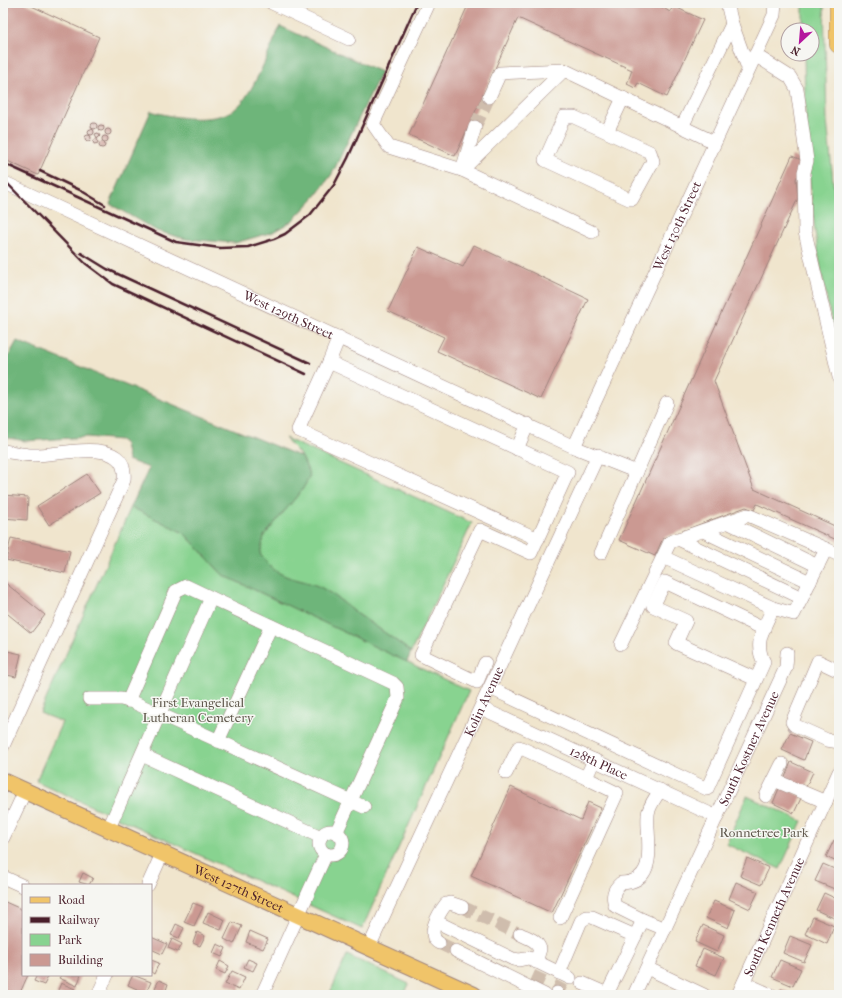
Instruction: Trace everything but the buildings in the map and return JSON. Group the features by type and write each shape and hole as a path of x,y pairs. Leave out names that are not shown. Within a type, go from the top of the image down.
{"highway":[{"path":"839,3 839,44"}],"main road":[{"name":"West 127th Street","path":"3,781 474,995"}],"street":[{"path":"272,3 349,39"},
{"path":"429,3 373,124 389,148 462,170 592,232"},
{"path":"727,3 732,24 748,68"},
{"name":"West 130th Street","path":"574,447 748,68 774,16 775,3"},
{"path":"682,126 732,24"},
{"path":"755,55 790,77 798,89 807,161 804,172 806,232 839,377"},
{"path":"462,170 564,70"},
{"path":"489,97 500,73 564,70 714,142"},
{"path":"607,132 623,98"},
{"path":"564,117 574,117 607,132 650,152 652,156 652,161 632,199 629,199 545,160 564,117"},
{"path":"462,170 475,127"},
{"name":"West 129th Street","path":"3,182 528,424 574,447 598,455 637,472"},
{"path":"339,337 298,430 538,539"},
{"path":"328,362 568,472 531,553 480,530 421,655 478,682 485,664"},
{"path":"601,553 667,403"},
{"path":"518,449 528,424"},
{"path":"3,451 34,455 84,451 108,453 121,460 125,471 124,480 3,746"},
{"name":"Kolin Avenue","path":"369,948 598,455"},
{"path":"621,644 670,542 748,515 839,555"},
{"path":"727,522 818,566"},
{"path":"703,531 810,582"},
{"path":"678,539 802,598"},
{"path":"663,557 773,608 794,614 826,549"},
{"path":"751,677 676,643 686,621 653,606 665,582 764,629"},
{"path":"128,701 176,591 183,587 190,586 211,598 393,683 397,687 398,698 336,833"},
{"path":"108,830 211,598"},
{"path":"698,808 764,662 759,649 764,629 773,608"},
{"path":"218,741 272,626"},
{"name":"South Kostner Avenue","path":"634,995 786,667 788,653"},
{"path":"833,741 794,725 792,718 818,661 839,671"},
{"path":"490,688 707,789"},
{"path":"89,699 128,701 160,714 364,807"},
{"name":"128th Place","path":"481,708 717,817"},
{"path":"506,774 518,746 618,793 560,918"},
{"path":"142,755 321,837"},
{"path":"586,778 594,760"},
{"path":"766,796 782,764"},
{"name":"South Kenneth Avenue","path":"738,995 839,772"},
{"path":"774,780 826,802"},
{"path":"660,790 648,814 650,849 648,860 641,876 633,882 621,883 615,888 613,898 615,906 665,929"},
{"path":"3,838 25,791"},
{"path":"330,831 336,833 342,842 340,850 334,854 326,854 320,846 321,837 330,831"},
{"path":"148,884 162,854"},
{"path":"262,995 326,854"},
{"path":"3,877 22,886"},
{"path":"439,943 433,939 432,936 446,904 450,903 462,907"},
{"path":"558,982 581,921 586,917 592,917 635,936"},
{"path":"456,951 505,976 558,982 608,995 643,920"},
{"path":"437,922 513,959 519,960 529,958 558,982"},
{"path":"520,934 539,945 558,982"},
{"path":"505,976 513,959"},
{"path":"647,968 704,995"},
{"path":"98,995 107,976"},
{"path":"744,983 771,995"}],"green space":[{"path":"803,3 824,3 827,120 839,241 839,357 817,246 811,198 806,126 804,62 820,62 820,22 803,22"},
{"path":"280,26 381,72 332,174 315,197 292,221 273,232 235,243 186,239 157,231 110,204 151,111 170,116 205,118 226,114 235,109 248,94 254,83"},
{"path":"17,341 302,457 310,476 302,490 264,536 260,554 275,571 318,586 327,591 398,642 411,652 407,662 223,575 184,533 131,507 149,468 128,460 125,444 120,440 87,437 25,441 3,437 3,366"},
{"path":"285,438 472,523 411,652 327,591 275,571 260,554 264,536 302,490 310,476 302,457"},
{"name":"First Evangelical Lutheran Cemetery","path":"131,507 184,533 223,575 469,691 362,929 36,781 62,722 40,713"},
{"name":"Ronnetree Park","path":"747,796 802,821 780,869 726,844"},
{"path":"347,955 409,984 404,995 329,995"}],"tunnel":[{"path":"475,127 489,97"},
{"path":"462,907 520,934"},
{"path":"439,943 456,951"},
{"path":"536,984 541,973"},
{"path":"557,993 562,983"}],"railway":[{"path":"3,163 176,242 220,248 248,247 274,239 285,234 310,215 334,185 348,158 417,3"},
{"path":"40,171 80,190 105,205"},
{"path":"3,179 85,263 113,284 306,374"},
{"path":"81,253 107,269 310,363"}]}
